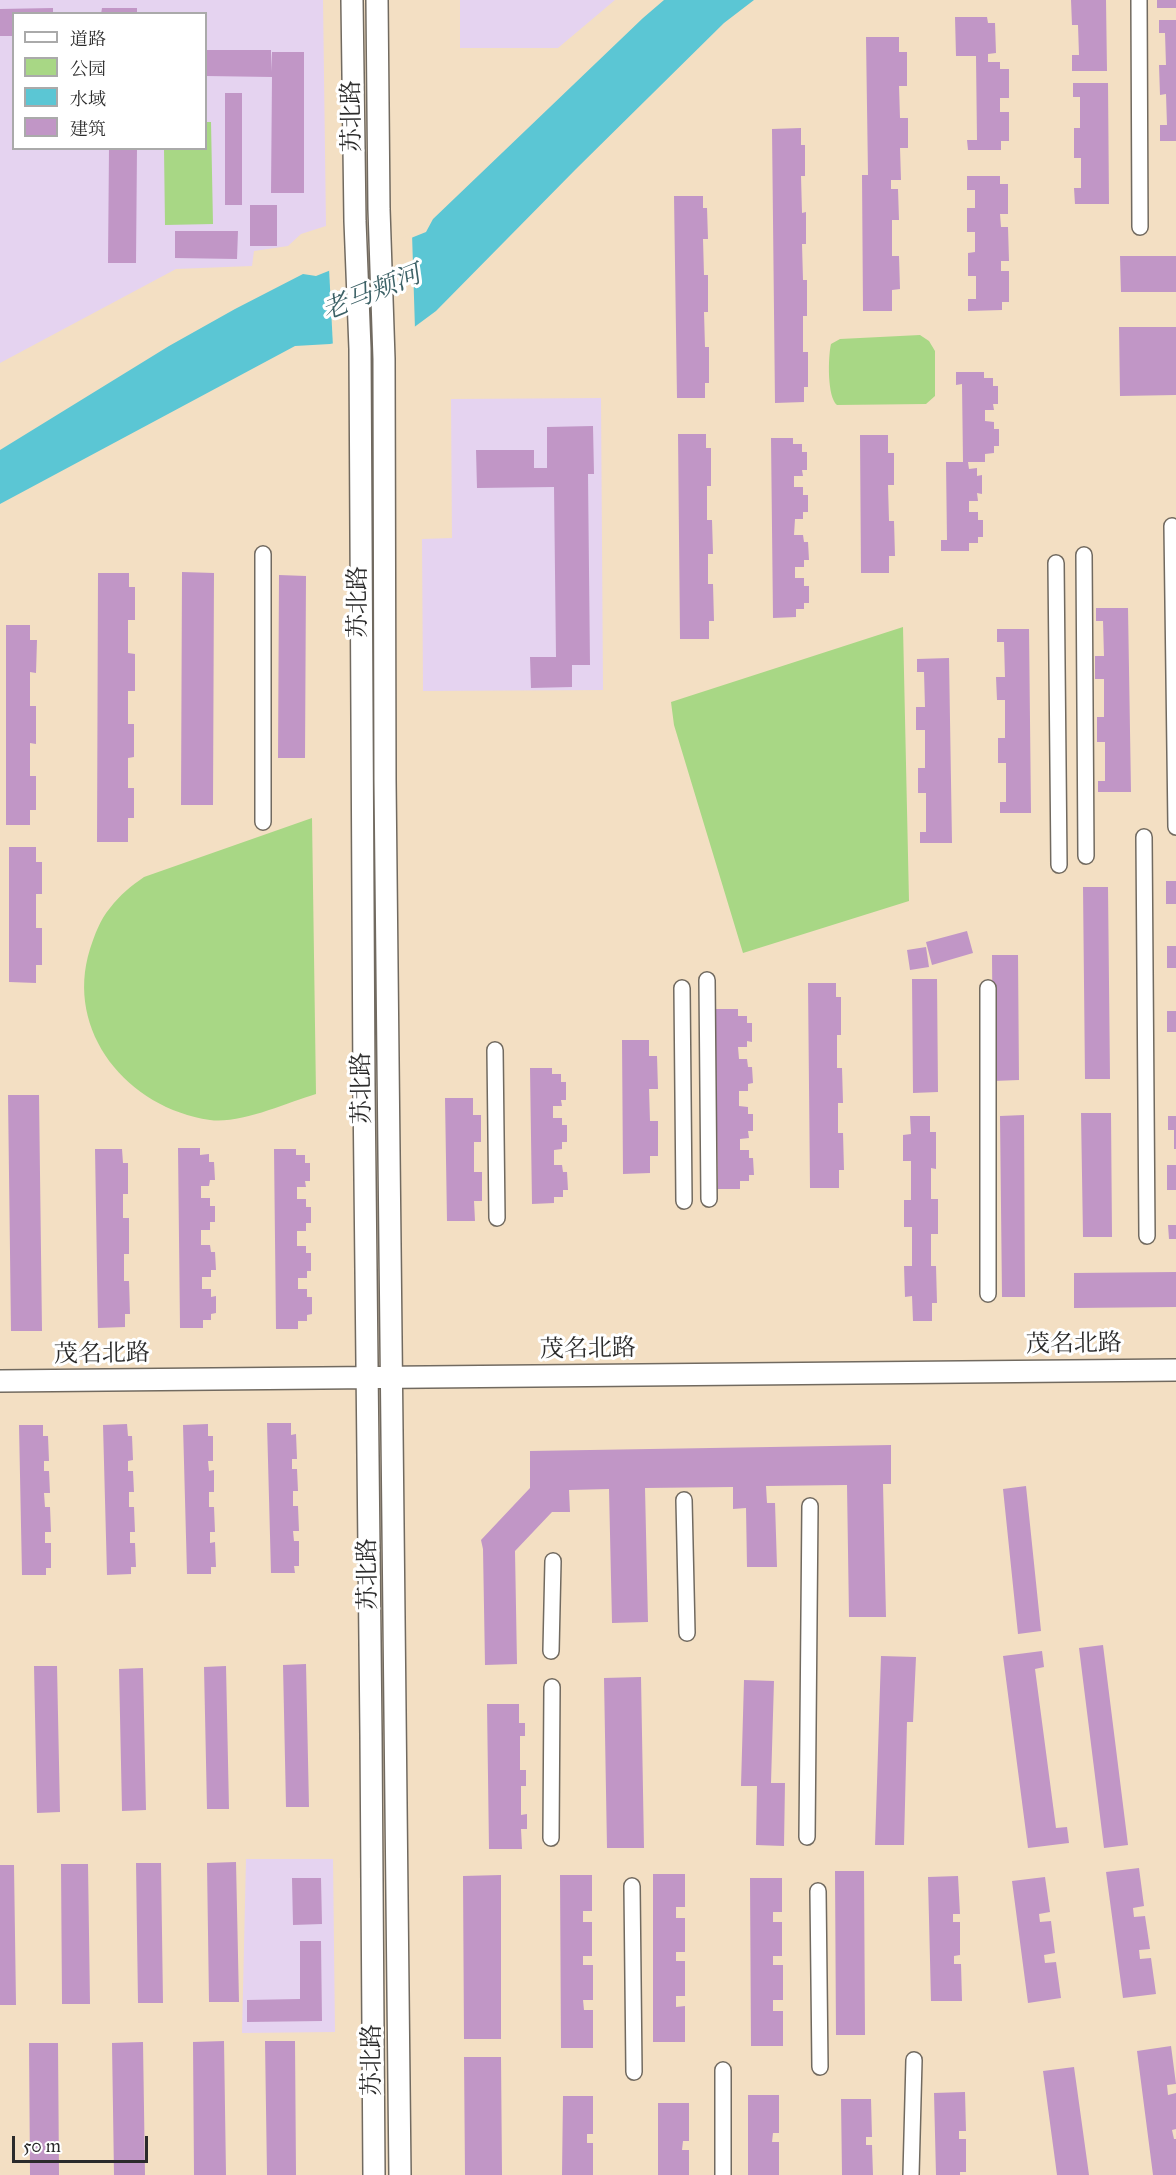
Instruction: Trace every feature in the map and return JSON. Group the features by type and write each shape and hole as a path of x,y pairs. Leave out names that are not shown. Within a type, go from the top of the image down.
{"main road":[{"name":"苏北路","path":"352,0 355,221 360,349 374,2175"},
{"name":"苏北路","path":"377,0 384,348 385,780 400,2175"},
{"name":"茂名北路","path":"0,1381 1176,1370"}],"street":[{"path":"1138,0 1140,227"},
{"path":"1172,526 1176,827"},
{"path":"263,554 263,822"},
{"path":"1084,555 1086,856"},
{"path":"1056,563 1059,865"},
{"path":"1144,837 1147,1236"},
{"path":"707,980 709,1199"},
{"path":"682,988 684,1201"},
{"path":"988,988 988,1294"},
{"path":"495,1050 497,1218"},
{"path":"684,1500 687,1633"},
{"path":"807,1838 810,1506"},
{"path":"551,1651 553,1561"},
{"path":"551,1838 552,1687"},
{"path":"632,1886 634,2072"},
{"path":"818,1891 820,2067"},
{"path":"911,2175 914,2060"},
{"path":"723,2070 723,2175"}],"shaded area":[{"path":"0,0 323,0 326,226 301,234 288,246 254,251 252,266 176,269 0,363"},
{"path":"460,0 615,0 558,48 460,48"},
{"path":"601,398 603,690 423,691 422,539 452,538 451,399"},
{"path":"246,1859 333,1859 335,2032 242,2033"}],"green space":[{"path":"207,122 211,122 213,224 165,225 164,150 207,150"},
{"path":"920,335 929,341 935,351 935,396 926,404 837,405 831,394 830,386 831,344 840,339"},
{"path":"903,627 909,901 743,953 674,725 671,702"},
{"path":"312,818 316,1094 249,1116 222,1120 210,1120 180,1113 153,1100 129,1083 110,1061 95,1036 86,1009 84,980 90,949 103,917 130,887 144,877"}],"water":[{"name":"老马颊河","path":"664,0 754,0 724,23 436,311 413,328 330,344 295,346 0,504 0,450 169,346 303,274 316,276 426,232 433,219"}],"pier":[{"path":"412,234 415,330 333,347 329,268"}],"building":[{"path":"1071,0 1106,0 1107,71 1072,71 1072,55 1079,55 1078,25 1072,25"},
{"path":"1157,0 1176,0 1176,8 1157,8"},
{"path":"53,8 53,12 12,12 12,36 0,36 0,9"},
{"path":"102,8 137,8 137,12 101,12"},
{"path":"955,17 987,17 988,23 995,23 996,53 988,54 988,62 1000,62 1000,69 1009,69 1009,98 1000,98 1000,112 1009,112 1009,141 1001,141 1001,150 968,150 967,140 977,140 976,56 956,56"},
{"path":"1159,20 1176,20 1176,141 1160,141 1160,125 1167,125 1166,94 1160,95 1159,65 1166,65 1165,33 1159,33"},
{"path":"866,37 899,37 899,52 907,52 907,86 899,86 900,118 908,118 908,148 900,148 901,180 891,180 891,189 898,189 899,220 892,220 892,256 899,256 900,289 892,290 892,311 863,311 862,175 868,175"},
{"path":"207,50 271,50 271,72 272,52 304,52 304,193 271,193 272,77 207,76"},
{"path":"1073,83 1108,83 1109,204 1075,204 1074,188 1081,188 1081,158 1074,158 1074,128 1080,128 1080,97 1073,97"},
{"path":"225,93 242,93 242,205 225,205"},
{"path":"801,128 801,145 805,145 805,176 801,176 802,213 806,212 806,244 802,244 803,280 807,280 807,316 803,316 803,352 808,352 808,387 804,387 804,402 775,403 772,129"},
{"path":"109,150 137,150 136,263 108,263"},
{"path":"967,176 1000,176 1000,184 1008,184 1008,214 1000,214 1001,227 1008,227 1009,261 1001,261 1001,271 1009,271 1009,302 1002,302 1002,310 968,311 968,299 976,299 976,276 968,276 968,253 975,252 975,232 967,232 967,208 975,208 975,190 967,190"},
{"path":"674,196 703,196 703,208 707,208 708,239 703,239 704,275 708,275 708,312 704,312 705,347 709,347 709,383 705,383 705,398 677,398"},
{"path":"250,205 277,205 277,246 250,246"},
{"path":"175,231 238,231 237,259 175,258"},
{"path":"1120,256 1176,256 1176,292 1121,292"},
{"path":"1119,327 1176,327 1176,395 1120,396"},
{"path":"956,372 984,372 984,378 993,378 993,386 998,386 998,404 993,404 994,410 985,410 985,421 994,422 994,429 999,429 999,446 994,446 994,453 985,454 985,462 968,462 969,469 977,468 977,476 982,475 982,494 977,493 978,501 969,501 969,512 978,512 978,520 983,520 983,537 978,537 978,543 969,543 969,551 941,551 941,540 947,540 946,462 963,462 962,384 956,385"},
{"path":"593,426 594,474 588,474 590,665 572,665 572,687 531,688 530,657 556,657 554,487 477,488 476,450 534,450 534,468 547,468 547,427"},
{"path":"678,434 706,434 706,448 711,448 711,486 707,486 707,520 712,520 713,554 708,554 708,584 713,584 714,621 709,621 709,639 680,639"},
{"path":"860,435 888,435 888,453 894,453 894,485 888,485 889,521 894,521 895,556 889,556 889,573 861,573"},
{"path":"771,438 793,438 793,444 802,444 802,452 807,452 807,470 802,470 803,476 794,476 794,487 803,487 803,495 808,495 808,512 803,512 803,519 795,519 794,535 803,535 804,542 808,542 809,560 804,560 804,567 795,567 795,578 804,578 804,586 809,586 809,603 804,603 804,609 796,609 796,617 773,618"},
{"path":"182,572 214,573 213,805 181,805"},
{"path":"98,573 129,573 129,587 135,587 135,620 128,620 128,653 135,654 135,691 128,691 128,724 134,724 134,757 128,758 128,788 134,788 134,818 128,818 128,842 97,842"},
{"path":"279,575 306,576 305,758 278,758"},
{"path":"1096,608 1128,608 1131,792 1098,792 1098,781 1105,781 1105,742 1097,742 1097,717 1104,717 1104,679 1095,679 1095,656 1104,656 1103,621 1096,621"},
{"path":"6,625 30,625 30,640 37,640 36,673 30,672 30,706 36,706 36,744 30,743 30,776 36,776 36,810 30,810 30,825 6,825"},
{"path":"997,629 1029,629 1031,813 1000,813 1000,802 1006,802 1006,763 998,763 998,738 1005,738 1005,700 997,700 996,677 1005,677 1004,642 997,642"},
{"path":"949,658 952,843 920,843 920,832 926,832 926,793 918,793 918,768 925,768 925,730 916,730 916,707 925,707 924,672 917,672 917,659"},
{"path":"9,847 36,847 36,862 42,862 42,894 36,894 36,928 42,928 42,965 36,965 36,983 9,982"},
{"path":"1166,881 1176,881 1176,904 1166,904"},
{"path":"1083,887 1108,887 1110,1079 1085,1079"},
{"path":"967,931 973,953 932,965 926,942"},
{"path":"1167,946 1176,946 1176,968 1167,968"},
{"path":"926,947 929,967 910,970 907,950"},
{"path":"992,955 1018,955 1019,1080 993,1081"},
{"path":"912,979 937,979 938,1092 913,1093"},
{"path":"808,983 836,983 836,997 841,997 841,1035 837,1035 837,1068 842,1068 843,1103 838,1103 838,1133 843,1133 844,1170 839,1170 839,1188 810,1188"},
{"path":"715,1009 738,1009 738,1016 747,1016 747,1023 752,1023 752,1042 747,1041 747,1047 738,1047 739,1059 747,1059 748,1067 752,1067 753,1083 748,1084 748,1091 739,1091 739,1106 748,1107 748,1114 753,1114 753,1131 748,1131 749,1138 740,1139 740,1150 749,1150 749,1158 753,1158 754,1175 749,1175 749,1181 740,1181 740,1189 718,1189"},
{"path":"1167,1011 1176,1011 1176,1032 1167,1032"},
{"path":"622,1040 649,1040 649,1056 657,1056 658,1089 649,1089 650,1121 658,1121 658,1156 650,1156 650,1173 623,1174"},
{"path":"530,1068 552,1068 552,1074 561,1074 561,1082 566,1082 566,1100 561,1100 562,1106 553,1106 553,1118 562,1118 562,1125 567,1125 567,1142 562,1142 562,1149 554,1150 554,1165 562,1165 563,1172 567,1172 568,1190 563,1190 563,1197 554,1197 554,1203 532,1204"},
{"path":"8,1095 39,1095 42,1331 11,1331"},
{"path":"445,1098 473,1098 473,1115 481,1115 481,1142 474,1142 474,1172 482,1172 482,1201 474,1201 475,1221 447,1221"},
{"path":"1081,1113 1111,1113 1112,1237 1083,1237"},
{"path":"1024,1115 1025,1297 1002,1297 1000,1116"},
{"path":"910,1116 930,1116 930,1132 936,1132 936,1169 931,1168 931,1199 938,1199 938,1234 931,1234 931,1266 936,1266 937,1303 932,1303 932,1321 913,1321 912,1296 905,1297 904,1266 912,1266 912,1227 904,1227 904,1200 911,1200 911,1161 903,1161 903,1135 911,1134"},
{"path":"1168,1116 1176,1116 1176,1149 1174,1149 1174,1130 1168,1130"},
{"path":"178,1148 200,1148 200,1155 209,1154 209,1162 214,1162 215,1180 210,1180 209,1186 201,1186 201,1198 210,1198 210,1206 215,1206 215,1222 210,1222 210,1230 201,1230 201,1245 210,1245 211,1252 215,1252 216,1270 211,1270 211,1277 202,1277 202,1289 211,1289 211,1297 216,1296 216,1313 211,1314 211,1320 203,1320 203,1328 180,1328"},
{"path":"95,1149 122,1149 123,1163 128,1163 128,1194 123,1194 123,1218 129,1218 129,1254 124,1254 124,1281 129,1281 130,1314 125,1314 125,1327 98,1328"},
{"path":"274,1149 296,1149 296,1155 305,1155 305,1163 310,1163 310,1181 305,1181 306,1187 297,1187 297,1199 306,1199 306,1207 311,1207 311,1223 306,1223 306,1231 297,1231 297,1246 306,1246 306,1253 311,1253 311,1271 307,1271 307,1278 298,1278 298,1289 307,1289 307,1297 312,1297 312,1314 307,1315 307,1321 298,1321 298,1329 276,1329"},
{"path":"1167,1165 1176,1165 1176,1190 1167,1190"},
{"path":"1168,1225 1176,1225 1176,1239 1169,1239"},
{"path":"1176,1272 1176,1307 1074,1308 1074,1273"},
{"path":"267,1423 291,1423 291,1435 296,1434 297,1459 292,1459 292,1469 297,1469 298,1491 293,1491 293,1506 298,1506 299,1531 293,1531 294,1541 299,1541 299,1566 294,1566 295,1573 271,1573"},
{"path":"127,1424 128,1436 132,1436 133,1460 128,1461 128,1471 133,1471 134,1492 129,1492 129,1507 134,1507 135,1532 130,1532 130,1543 135,1543 136,1567 131,1567 131,1574 107,1575 103,1425"},
{"path":"208,1424 208,1436 213,1436 213,1461 208,1461 209,1471 214,1470 214,1492 209,1492 209,1507 214,1507 215,1532 210,1532 210,1543 215,1542 216,1567 211,1567 211,1574 187,1574 183,1425"},
{"path":"19,1425 43,1425 43,1436 48,1436 49,1461 44,1461 44,1471 49,1471 50,1493 44,1493 45,1507 50,1507 51,1532 45,1532 45,1543 51,1543 51,1568 46,1568 46,1575 22,1575"},
{"path":"891,1445 891,1484 883,1484 886,1617 849,1617 847,1485 766,1486 767,1503 775,1503 777,1567 747,1567 746,1508 733,1509 733,1487 645,1488 648,1622 612,1623 609,1489 569,1490 570,1512 552,1512 515,1551 517,1664 485,1665 481,1540 530,1488 530,1451"},
{"path":"1026,1486 1041,1631 1018,1634 1003,1489"},
{"path":"1103,1645 1128,1845 1104,1848 1079,1648"},
{"path":"1042,1651 1044,1667 1035,1669 1056,1828 1067,1827 1069,1843 1028,1848 1003,1656"},
{"path":"881,1656 916,1657 913,1722 907,1722 904,1845 875,1845"},
{"path":"306,1664 309,1807 286,1807 283,1665"},
{"path":"34,1666 57,1666 60,1812 37,1813"},
{"path":"226,1666 229,1809 207,1809 204,1667"},
{"path":"143,1668 146,1810 122,1811 119,1669"},
{"path":"641,1677 644,1848 607,1848 604,1678"},
{"path":"744,1680 774,1681 771,1783 785,1783 784,1846 756,1845 757,1786 741,1786"},
{"path":"487,1704 519,1704 519,1723 525,1723 525,1736 520,1736 520,1770 526,1770 526,1786 521,1786 521,1815 527,1814 527,1829 521,1829 522,1849 489,1849"},
{"path":"236,1862 239,2002 209,2002 207,1863"},
{"path":"136,1863 161,1863 163,2003 138,2003"},
{"path":"61,1864 88,1864 90,2004 62,2004"},
{"path":"0,1865 14,1865 16,2005 0,2005"},
{"path":"1139,1868 1144,1906 1133,1908 1134,1917 1145,1916 1150,1949 1139,1950 1140,1959 1151,1958 1156,1994 1123,1998 1106,1872"},
{"path":"835,1871 864,1871 865,2035 836,2035"},
{"path":"653,1874 685,1874 685,1907 676,1907 676,1918 685,1918 685,1952 676,1952 676,1961 685,1961 685,1996 676,1996 676,2007 685,2006 685,2042 653,2042"},
{"path":"501,1875 501,2039 464,2039 463,1876"},
{"path":"560,1875 592,1875 592,1911 583,1911 583,1922 592,1922 592,1956 583,1956 583,1965 593,1965 593,2000 583,2000 584,2010 593,2010 593,2048 561,2048"},
{"path":"958,1876 960,1914 953,1914 953,1922 960,1922 960,1955 954,1956 954,1964 961,1964 962,2001 931,2001 928,1877"},
{"path":"1045,1877 1050,1912 1039,1914 1040,1922 1051,1921 1055,1953 1044,1955 1045,1963 1056,1962 1061,1998 1028,2003 1012,1881"},
{"path":"292,1878 321,1878 322,1924 293,1925"},
{"path":"750,1878 782,1878 782,1912 773,1912 773,1922 782,1922 782,1956 773,1956 773,1965 783,1965 783,2000 773,2000 773,2011 783,2011 783,2046 751,2046"},
{"path":"300,1941 321,1941 322,2021 247,2022 247,2000 300,1999"},
{"path":"224,2041 226,2175 194,2175 193,2042"},
{"path":"265,2041 295,2041 296,2175 267,2175"},
{"path":"143,2042 145,2175 114,2175 112,2043"},
{"path":"29,2043 58,2043 59,2175 30,2175"},
{"path":"1171,2046 1176,2084 1167,2085 1168,2095 1176,2093 1176,2129 1172,2130 1174,2139 1176,2139 1176,2175 1153,2175 1137,2051"},
{"path":"464,2057 501,2057 502,2175 465,2175"},
{"path":"1074,2067 1089,2175 1057,2175 1043,2071"},
{"path":"965,2092 966,2131 959,2131 959,2139 966,2139 966,2172 960,2172 960,2175 936,2175 934,2093"},
{"path":"748,2095 779,2095 779,2133 773,2133 772,2142 779,2142 779,2175 748,2175"},
{"path":"563,2096 593,2096 593,2134 587,2134 587,2143 593,2143 593,2175 562,2175"},
{"path":"841,2099 871,2099 872,2137 866,2137 866,2145 872,2145 873,2175 842,2175"},
{"path":"658,2103 689,2103 689,2141 683,2141 682,2150 689,2150 689,2175 658,2175"}]}
